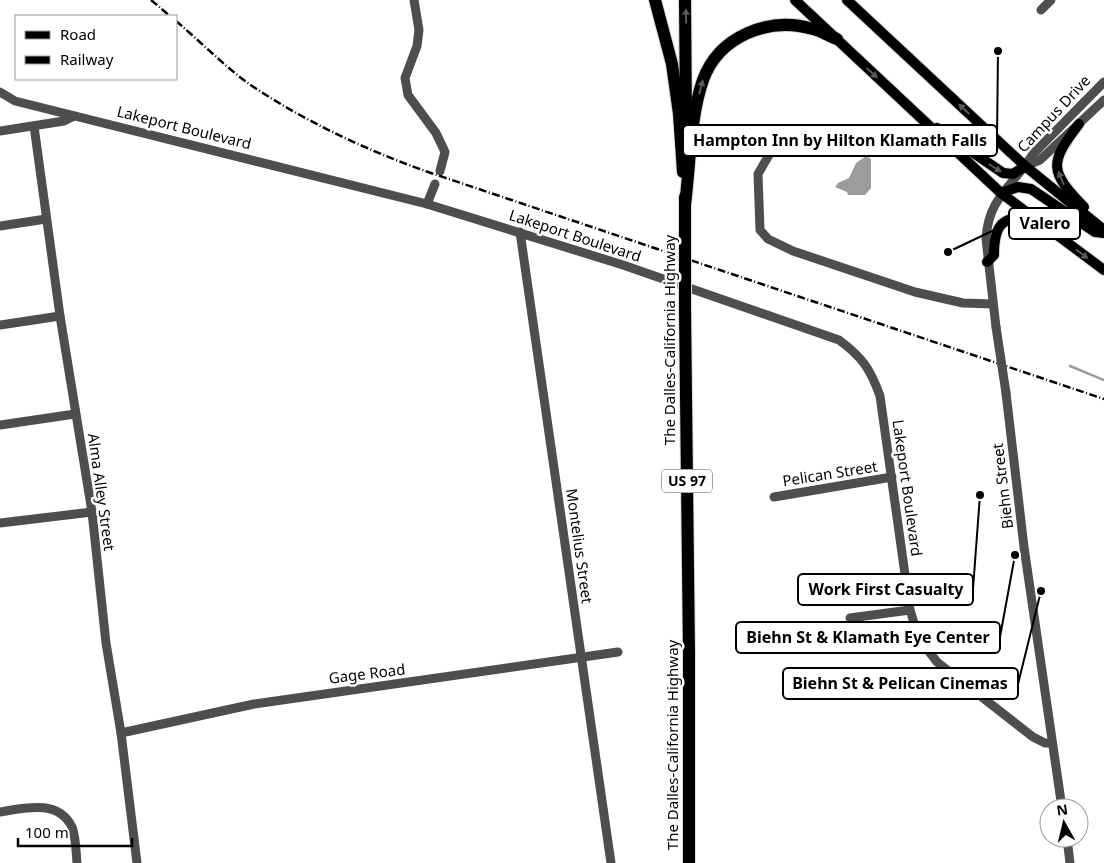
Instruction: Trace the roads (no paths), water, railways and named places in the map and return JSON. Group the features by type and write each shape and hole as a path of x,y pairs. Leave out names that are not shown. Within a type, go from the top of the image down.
{"highway":[{"name":"The Dalles-California Highway","path":"655,0 672,64 679,114 685,205 689,863"},
{"name":"US 97","path":"685,205 686,0"},
{"path":"685,205 697,104 703,79 715,59 730,42 748,32 770,26 812,28 837,40"}],"main road":[{"path":"795,0 1001,193 1104,270"},
{"path":"846,0 1025,166 1104,230"},
{"path":"925,122 944,132 998,170 1013,174 1025,166"},
{"path":"1079,124 1061,148 1057,161 1058,176 1066,189 1104,230"},
{"path":"1001,193 1018,187 1031,189 1095,232 1104,230"},
{"path":"987,262 994,255 994,236 1004,222 1019,218 1037,221"}],"street":[{"path":"414,0 419,30 417,46 405,78 408,95 436,133 445,152 440,172"},
{"path":"1041,10 1052,0"},
{"name":"Campus Drive","path":"1001,193 1025,166 1032,154 1104,82"},
{"name":"Lakeport Boulevard","path":"0,92 15,101 427,204 520,232 746,306 839,340 858,354 871,372 880,396 910,610 924,645 938,662 1033,737 1040,741 1052,743"},
{"name":"Campus Drive","path":"1025,166 1038,161 1104,100"},
{"path":"0,131 64,121 74,116"},
{"name":"Alma Alley Street","path":"34,126 60,316 92,512 106,644 121,733 136,863"},
{"path":"788,135 770,155 758,174 760,230 768,239 793,251 916,292 963,303 993,304"},
{"path":"427,204 435,184"},
{"name":"Biehn Street","path":"1001,193 992,208 986,225 987,262 1006,393 1024,547 1060,798"},
{"path":"0,226 46,219"},
{"name":"Montelius Street","path":"520,232 611,863"},
{"path":"0,325 60,316"},
{"path":"0,425 75,414"},
{"name":"Pelican Street","path":"774,497 892,478"},
{"path":"0,523 92,512"},
{"path":"850,618 910,610"},
{"name":"Gage Road","path":"121,733 254,704 581,659 618,652"},
{"path":"0,812 48,807 62,815 72,828 77,863"},
{"path":"1068,848 1070,863"}],"waterway":[{"path":"1070,366 1104,380"}],"railway":[{"path":"151,0 169,15"},
{"path":"178,23 252,86 317,124 384,155 431,173 1104,399"}],"place":[{"name":"Hampton Inn by Hilton Klamath Falls","path":"998,51"},
{"name":"Valero","path":"948,252"},
{"name":"Work First Casualty","path":"980,495"},
{"name":"Biehn St & Klamath Eye Center","path":"1015,555"},
{"name":"Biehn St & Pelican Cinemas","path":"1041,591"}]}
